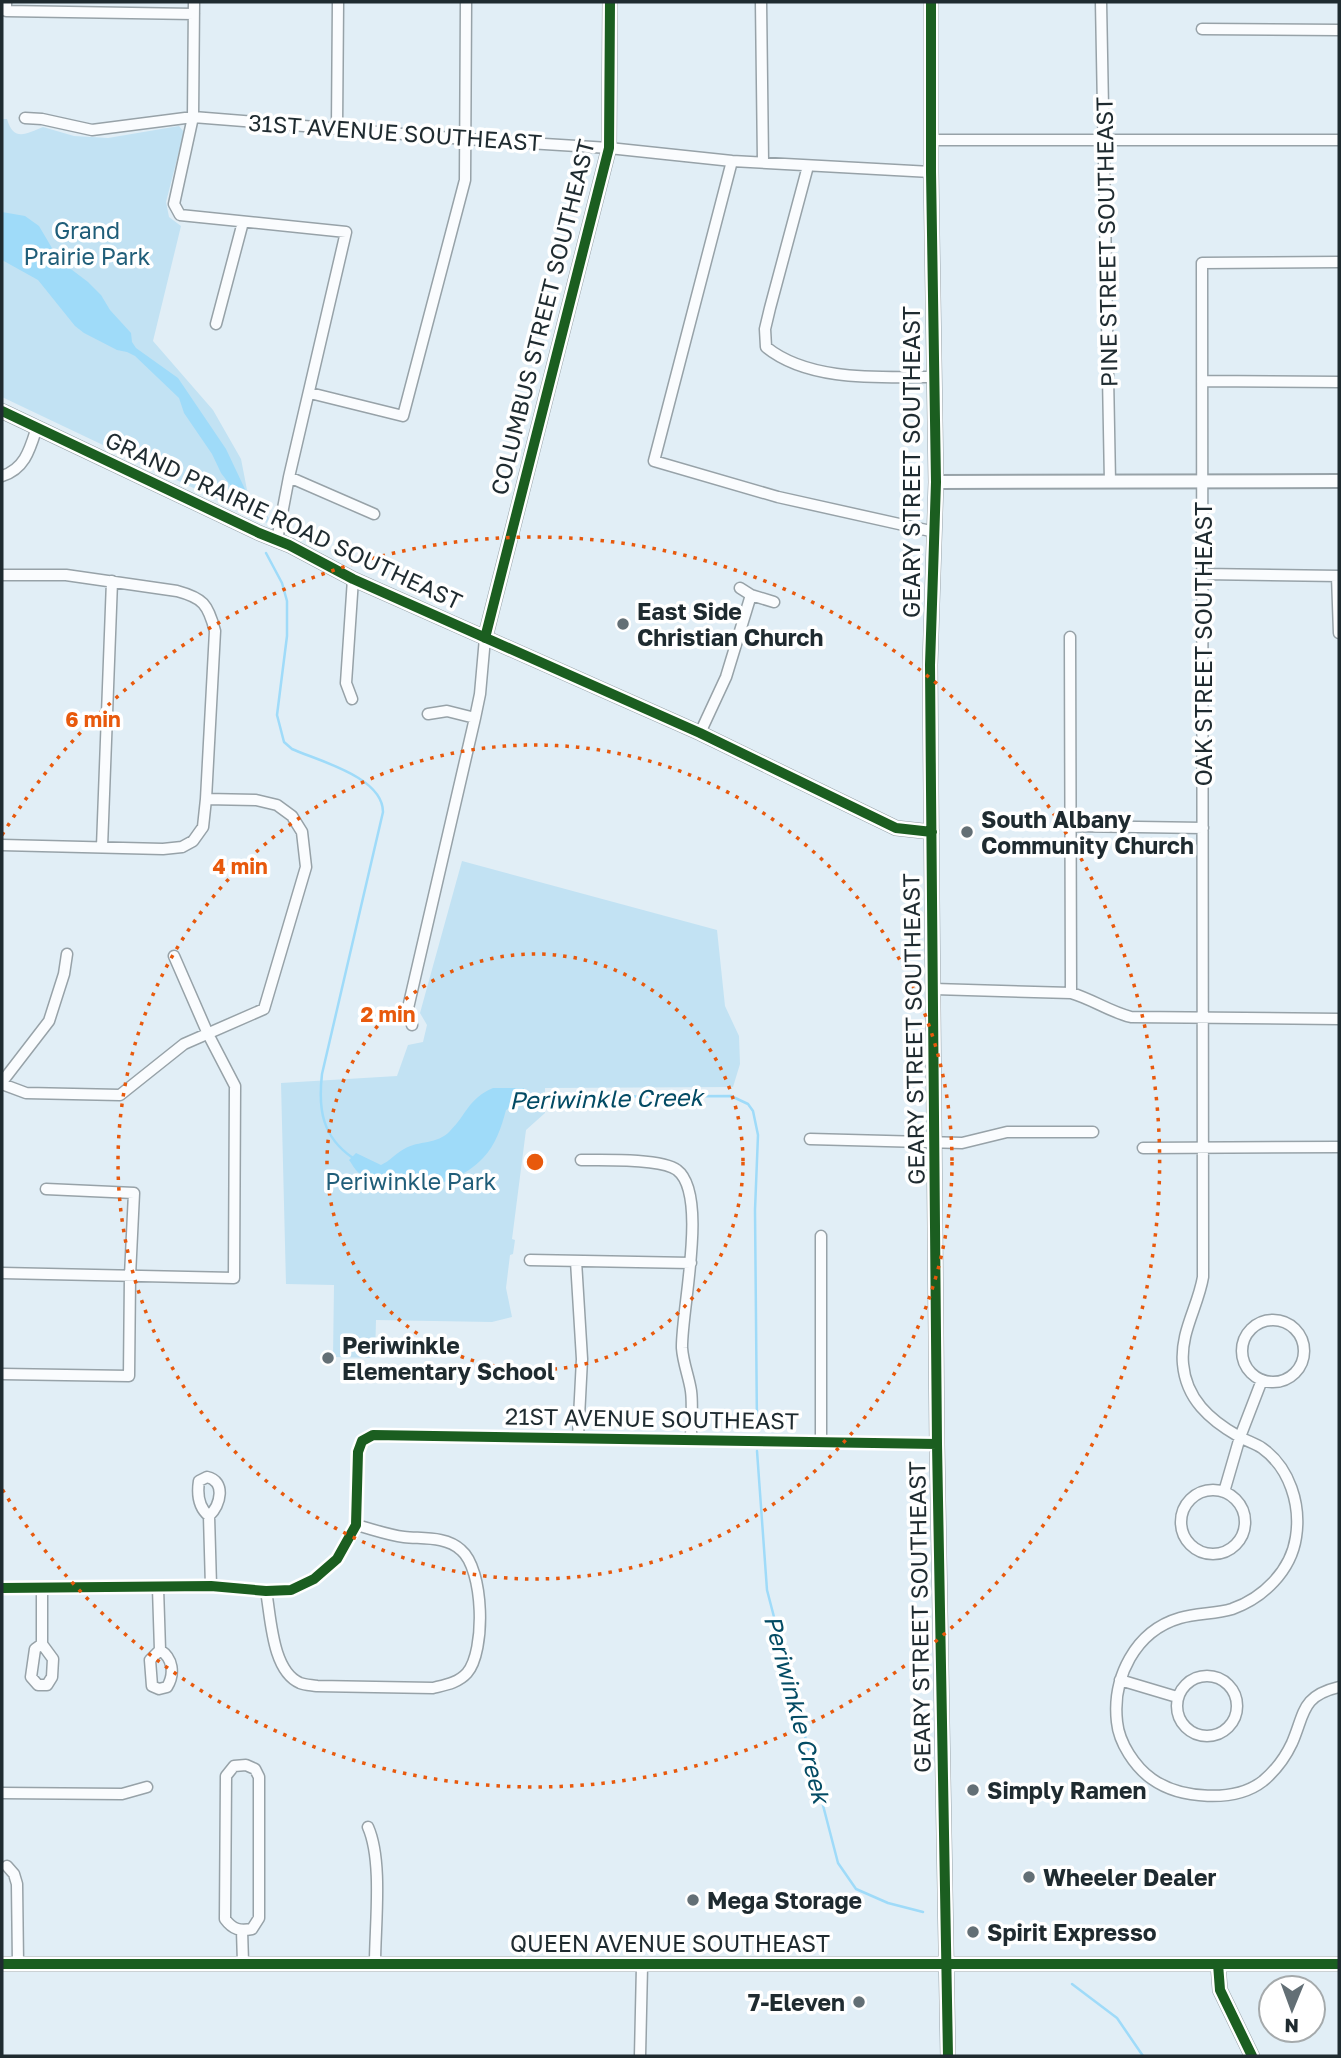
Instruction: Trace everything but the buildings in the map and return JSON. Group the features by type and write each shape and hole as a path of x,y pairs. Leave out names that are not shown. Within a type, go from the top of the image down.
{"main road":[{"name":"COLUMBUS STREET SOUTHEAST","path":"485,638 609,148 610,2"},
{"name":"GEARY STREET SOUTHEAST","path":"931,2 936,482 930,665 937,1444 948,2056"},
{"name":"GRAND PRAIRIE ROAD SOUTHEAST","path":"2,411 277,540 353,579 700,733 896,828 932,832"},
{"path":"936,482 1339,481"},
{"name":"QUEEN AVENUE SOUTHEAST","path":"2,1964 1339,1964"},
{"path":"1218,1964 1220,1990 1252,2056"}],"street":[{"path":"194,2 193,117 174,204 180,215 346,232 277,540"},
{"path":"337,127 338,2"},
{"path":"310,394 403,416 465,180 466,2"},
{"path":"761,2 763,162"},
{"name":"PINE STREET SOUTHEAST","path":"1101,2 1110,482"},
{"path":"6,6 194,14"},
{"path":"1202,29 1339,30"},
{"name":"31ST AVENUE SOUTHEAST","path":"25,118 92,130 193,117 609,148 732,161 931,172"},
{"path":"932,140 1339,140"},
{"path":"732,161 654,461 778,497 935,532"},
{"path":"808,166 765,329 766,347 777,356 834,374 858,378 933,377"},
{"path":"216,324 243,222"},
{"name":"OAK STREET SOUTHEAST","path":"1120,1680 1137,1648 1155,1629 1177,1619 1231,1609 1268,1589 1290,1558 1298,1528 1298,1508 1277,1463 1262,1448 1210,1418 1196,1402 1188,1386 1183,1365 1183,1341 1189,1318 1200,1295 1203,1277 1202,263 1339,262"},
{"path":"1202,381 1339,382"},
{"path":"2,476 18,469 27,457 37,427"},
{"path":"289,477 374,514"},
{"path":"1203,574 1338,576 1339,634"},
{"path":"2,575 66,575 194,595 206,604 215,631 206,799 203,827 193,841 182,847 163,849 2,845"},
{"path":"352,699 346,683 353,579"},
{"path":"102,847 112,581"},
{"path":"740,589 774,603"},
{"path":"700,733 726,677 751,595"},
{"path":"1070,637 1071,993"},
{"name":"COLUMBUS STREET SOUTHEAST","path":"412,1025 408,1009 480,694 485,638"},
{"path":"428,714 447,711 475,718"},
{"path":"67,954 64,974 49,1021 2,1083 26,1093 120,1095 184,1044 264,1009 306,867 302,832 292,816 276,804 256,800 206,799"},
{"path":"1072,826 1203,828"},
{"path":"2,1273 234,1278 235,1086 208,1034 174,956"},
{"path":"934,989 1071,993 1085,997 1116,1014 1131,1017 1339,1018"},
{"path":"810,1139 962,1143 1007,1132 1093,1132"},
{"path":"1143,1148 1339,1147"},
{"path":"581,1160 665,1163 678,1170 687,1184 691,1199 691,1263 682,1351 691,1392 691,1439"},
{"path":"2,1374 129,1376 134,1193 46,1189"},
{"path":"821,1236 821,1442"},
{"path":"530,1260 691,1263"},
{"path":"576,1261 582,1359 578,1437"},
{"path":"1261,1322 1285,1322 1295,1329 1302,1339 1305,1350 1302,1363 1296,1373 1286,1380 1262,1380 1252,1373 1245,1363 1242,1352 1244,1339 1251,1329 1261,1322"},
{"path":"1224,1492 1240,1437 1262,1380"},
{"name":"21ST AVENUE SOUTHEAST","path":"356,1525 358,1452 362,1441 368,1436 410,1434 937,1444"},
{"path":"1214,1489 1224,1492 1235,1499 1244,1511 1242,1536 1235,1546 1224,1553 1199,1551 1189,1544 1182,1533 1180,1520 1183,1508 1191,1498 1202,1491 1214,1489"},
{"path":"209,1516 211,1586"},
{"path":"2,1588 211,1586 266,1591 291,1590 314,1579 337,1559 356,1525 404,1537 433,1539 460,1549 471,1562 479,1592 478,1644 469,1679 410,1688 317,1686 300,1683 290,1676 279,1661 266,1591"},
{"path":"460,1549 468,1539"},
{"path":"42,1644 43,1588"},
{"path":"158,1588 160,1650"},
{"path":"1209,1675 1222,1679 1232,1689 1237,1701 1236,1715 1229,1727 1218,1735 1204,1737 1191,1733 1181,1724 1176,1711 1177,1697 1184,1685 1195,1677 1209,1675"},
{"path":"282,1687 290,1676"},
{"path":"1177,1697 1120,1680 1115,1702 1117,1727 1129,1754 1154,1781 1187,1793 1217,1797 1261,1782 1283,1759 1302,1713 1321,1692 1339,1687"},
{"path":"246,1765 255,1769 259,1777 260,1918 252,1929 242,1930 235,1929 225,1919 226,1776 234,1766 246,1765"},
{"path":"2,1793 122,1794 147,1787"},
{"path":"368,1828 374,1841 376,1858 375,1963"},
{"path":"7,1866 18,1884 18,1964"},
{"path":"242,1930 243,1964"},
{"path":"640,2056 642,1966"}],"green space":[{"name":"Grand Prairie Park","path":"2,119 7,119 17,134 43,127 74,136 108,138 179,126 184,132 166,202 169,217 181,226 153,341 213,410 241,459 247,490 269,518 267,523 2,397"},
{"name":"Periwinkle Park","path":"462,861 717,930 725,1006 739,1036 740,1064 733,1087 545,1088 545,1113 526,1130 512,1239 515,1240 513,1254 510,1255 506,1288 512,1317 492,1322 376,1320 375,1358 333,1357 334,1285 286,1284 281,1083 397,1076 408,1045 423,1042 427,1025 420,1013"}],"water":[{"path":"2,212 25,216 39,226 59,260 101,295 110,310 131,333 136,348 178,378 226,449 252,504 247,507 221,473 212,454 184,413 179,398 135,356 117,350 75,326 38,280 2,260"},
{"path":"493,1088 524,1088 524,1105 515,1105 506,1110 498,1135 488,1153 457,1177 423,1187 388,1186 359,1173 349,1160 356,1153 381,1165 410,1146 445,1135 478,1097"}],"waterway":[{"name":"Periwinkle Creek","path":"266,553 282,583 287,601 287,636 277,715 284,742 292,749 333,765 361,780 373,789 383,812 322,1074 324,1121 335,1141 353,1158"},
{"name":"Periwinkle Creek","path":"521,1097 731,1096 748,1104 753,1111 758,1135 755,1210 757,1428"},
{"name":"Periwinkle Creek","path":"757,1451 767,1590 838,1863 856,1889 888,1903 923,1912"},
{"name":"Periwinkle Creek","path":"1072,1984 1117,2018 1143,2056"}],"cycle path":[{"path":"485,638 609,148 610,2"},
{"path":"931,2 936,482 930,665 931,790 937,1444 948,2056"},
{"path":"2,411 289,545 353,579 700,733 896,828 932,832"},
{"path":"2,1588 211,1586 266,1591 291,1590 314,1579 337,1559 356,1525 358,1452 362,1441 373,1435 937,1444"},
{"path":"2,1964 1339,1964"},
{"path":"1218,1964 1220,1990 1252,2056"}],"place":[{"name":"East Side Christian Church","path":"623,624"},
{"name":"South Albany Community Church","path":"967,832"},
{"name":"Periwinkle Elementary School","path":"328,1358"},
{"name":"Simply Ramen","path":"973,1790"},
{"name":"Wheeler Dealer","path":"1029,1877"},
{"name":"Mega Storage","path":"693,1900"},
{"name":"Spirit Expresso","path":"973,1932"},
{"name":"7-Eleven","path":"859,2002"}]}
